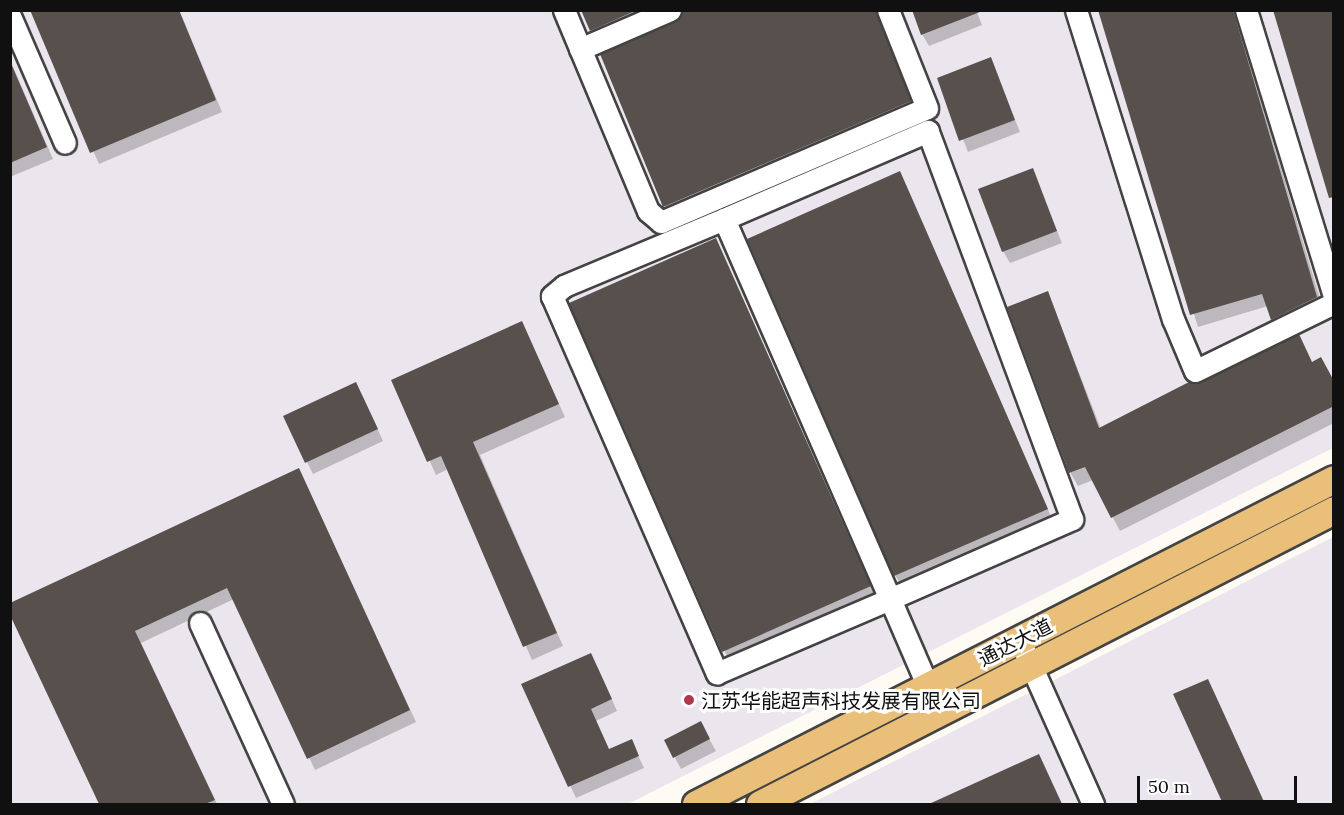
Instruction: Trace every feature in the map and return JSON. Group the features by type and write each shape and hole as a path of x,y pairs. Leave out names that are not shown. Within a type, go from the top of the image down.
{"main road":[{"name":"通达大道","path":"696,804 1334,479"},
{"name":"通达大道","path":"760,804 1334,510"}],"lane":[{"path":"564,10 648,211 661,222 927,108 888,10"},
{"path":"580,49 670,10"},
{"path":"1076,10 1173,319 1196,371 1334,303"},
{"path":"1246,10 1334,296"},
{"path":"10,16 65,143"},
{"path":"928,131 1072,519 717,673 552,296 564,286 724,219 928,131"},
{"path":"724,219 928,687"},
{"path":"200,622 283,804"},
{"path":"1019,640 1093,804"}],"shaded area":[{"path":"10,11 1333,11 1333,448 628,804 11,804"},
{"path":"1333,537 1333,804 810,804 1064,675"}],"building":[{"path":"30,10 179,10 216,100 90,153"},
{"path":"581,10 637,10 590,31"},
{"path":"683,10 876,10 911,101 663,207 600,54 675,22"},
{"path":"912,10 980,10 980,12 921,35"},
{"path":"1098,10 1233,10 1317,297 1271,320 1262,294 1190,315"},
{"path":"1273,10 1334,10 1334,197 1329,198"},
{"path":"991,57 1015,120 959,141 937,78"},
{"path":"10,61 47,147 10,163"},
{"path":"1033,168 1057,231 1002,252 978,189"},
{"path":"900,171 1048,509 894,576 747,239"},
{"path":"716,238 871,586 722,652 569,303"},
{"path":"1048,291 1099,428 1189,382 1201,382 1299,334 1312,362 1321,357 1334,381 1334,406 1111,518 1085,467 1069,473 1007,307"},
{"path":"522,321 559,404 473,442 557,633 523,647 441,456 427,462 391,380"},
{"path":"356,382 378,429 305,463 283,416"},
{"path":"299,468 410,710 307,759 227,588 135,631 215,800 205,804 99,804 10,615 10,603"},
{"path":"591,653 612,699 591,709 609,749 632,739 639,756 568,787 521,684"},
{"path":"1208,679 1265,804 1223,804 1173,694"},
{"path":"701,721 710,739 673,758 664,740"},
{"path":"1039,754 1062,804 929,804"}],"place":[{"name":"江苏华能超声科技发展有限公司","path":"689,700"}]}
